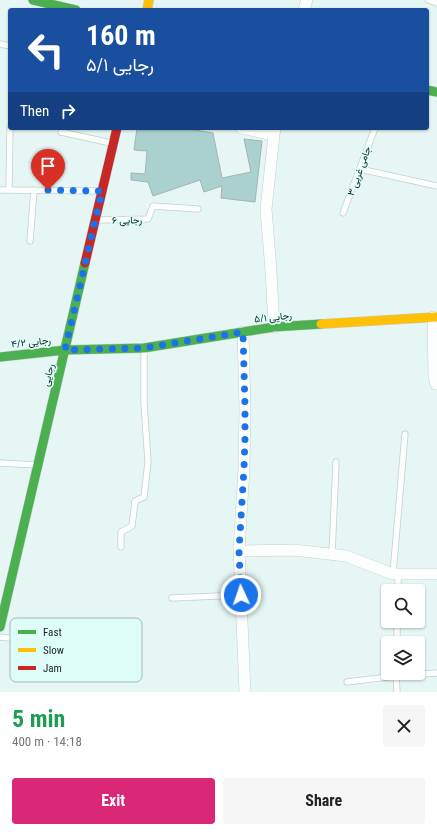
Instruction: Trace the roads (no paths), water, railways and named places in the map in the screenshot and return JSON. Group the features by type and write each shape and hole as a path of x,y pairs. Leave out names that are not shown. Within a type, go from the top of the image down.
{"main road":[{"path":"33,0 64,6"},
{"name":"رجایی","path":"0,627 116,130"},
{"name":"رجایی ۵/۱","path":"65,350 144,348 274,327 435,317"},
{"name":"رجایی ۴/۲","path":"0,357 65,350"}],"street":[{"path":"258,130 275,132 266,209 274,327"},
{"path":"435,317 434,376 437,384"},
{"path":"243,332 245,408 244,468 239,551 245,692"},
{"path":"239,551 294,550 332,554 346,556 396,574 437,574"}],"lane":[{"path":"428,0 437,3"},
{"path":"9,190 10,130"},
{"name":"جامی غربی ۳","path":"343,214 374,130"},
{"path":"61,132 113,144"},
{"path":"360,169 437,186"},
{"path":"0,190 102,191"},
{"path":"30,241 34,190"},
{"name":"رجایی ۶","path":"95,220 148,220 153,206 198,209"},
{"path":"121,547 121,532 132,526 135,501 144,497 148,462 144,403 144,348"},
{"path":"397,584 396,574 405,434"},
{"path":"332,554 336,462"},
{"path":"0,463 38,465"},
{"path":"172,598 241,595"},
{"path":"0,637 10,638"},
{"path":"425,673 437,672"},
{"path":"346,682 381,676"},
{"path":"396,680 397,692"}]}
